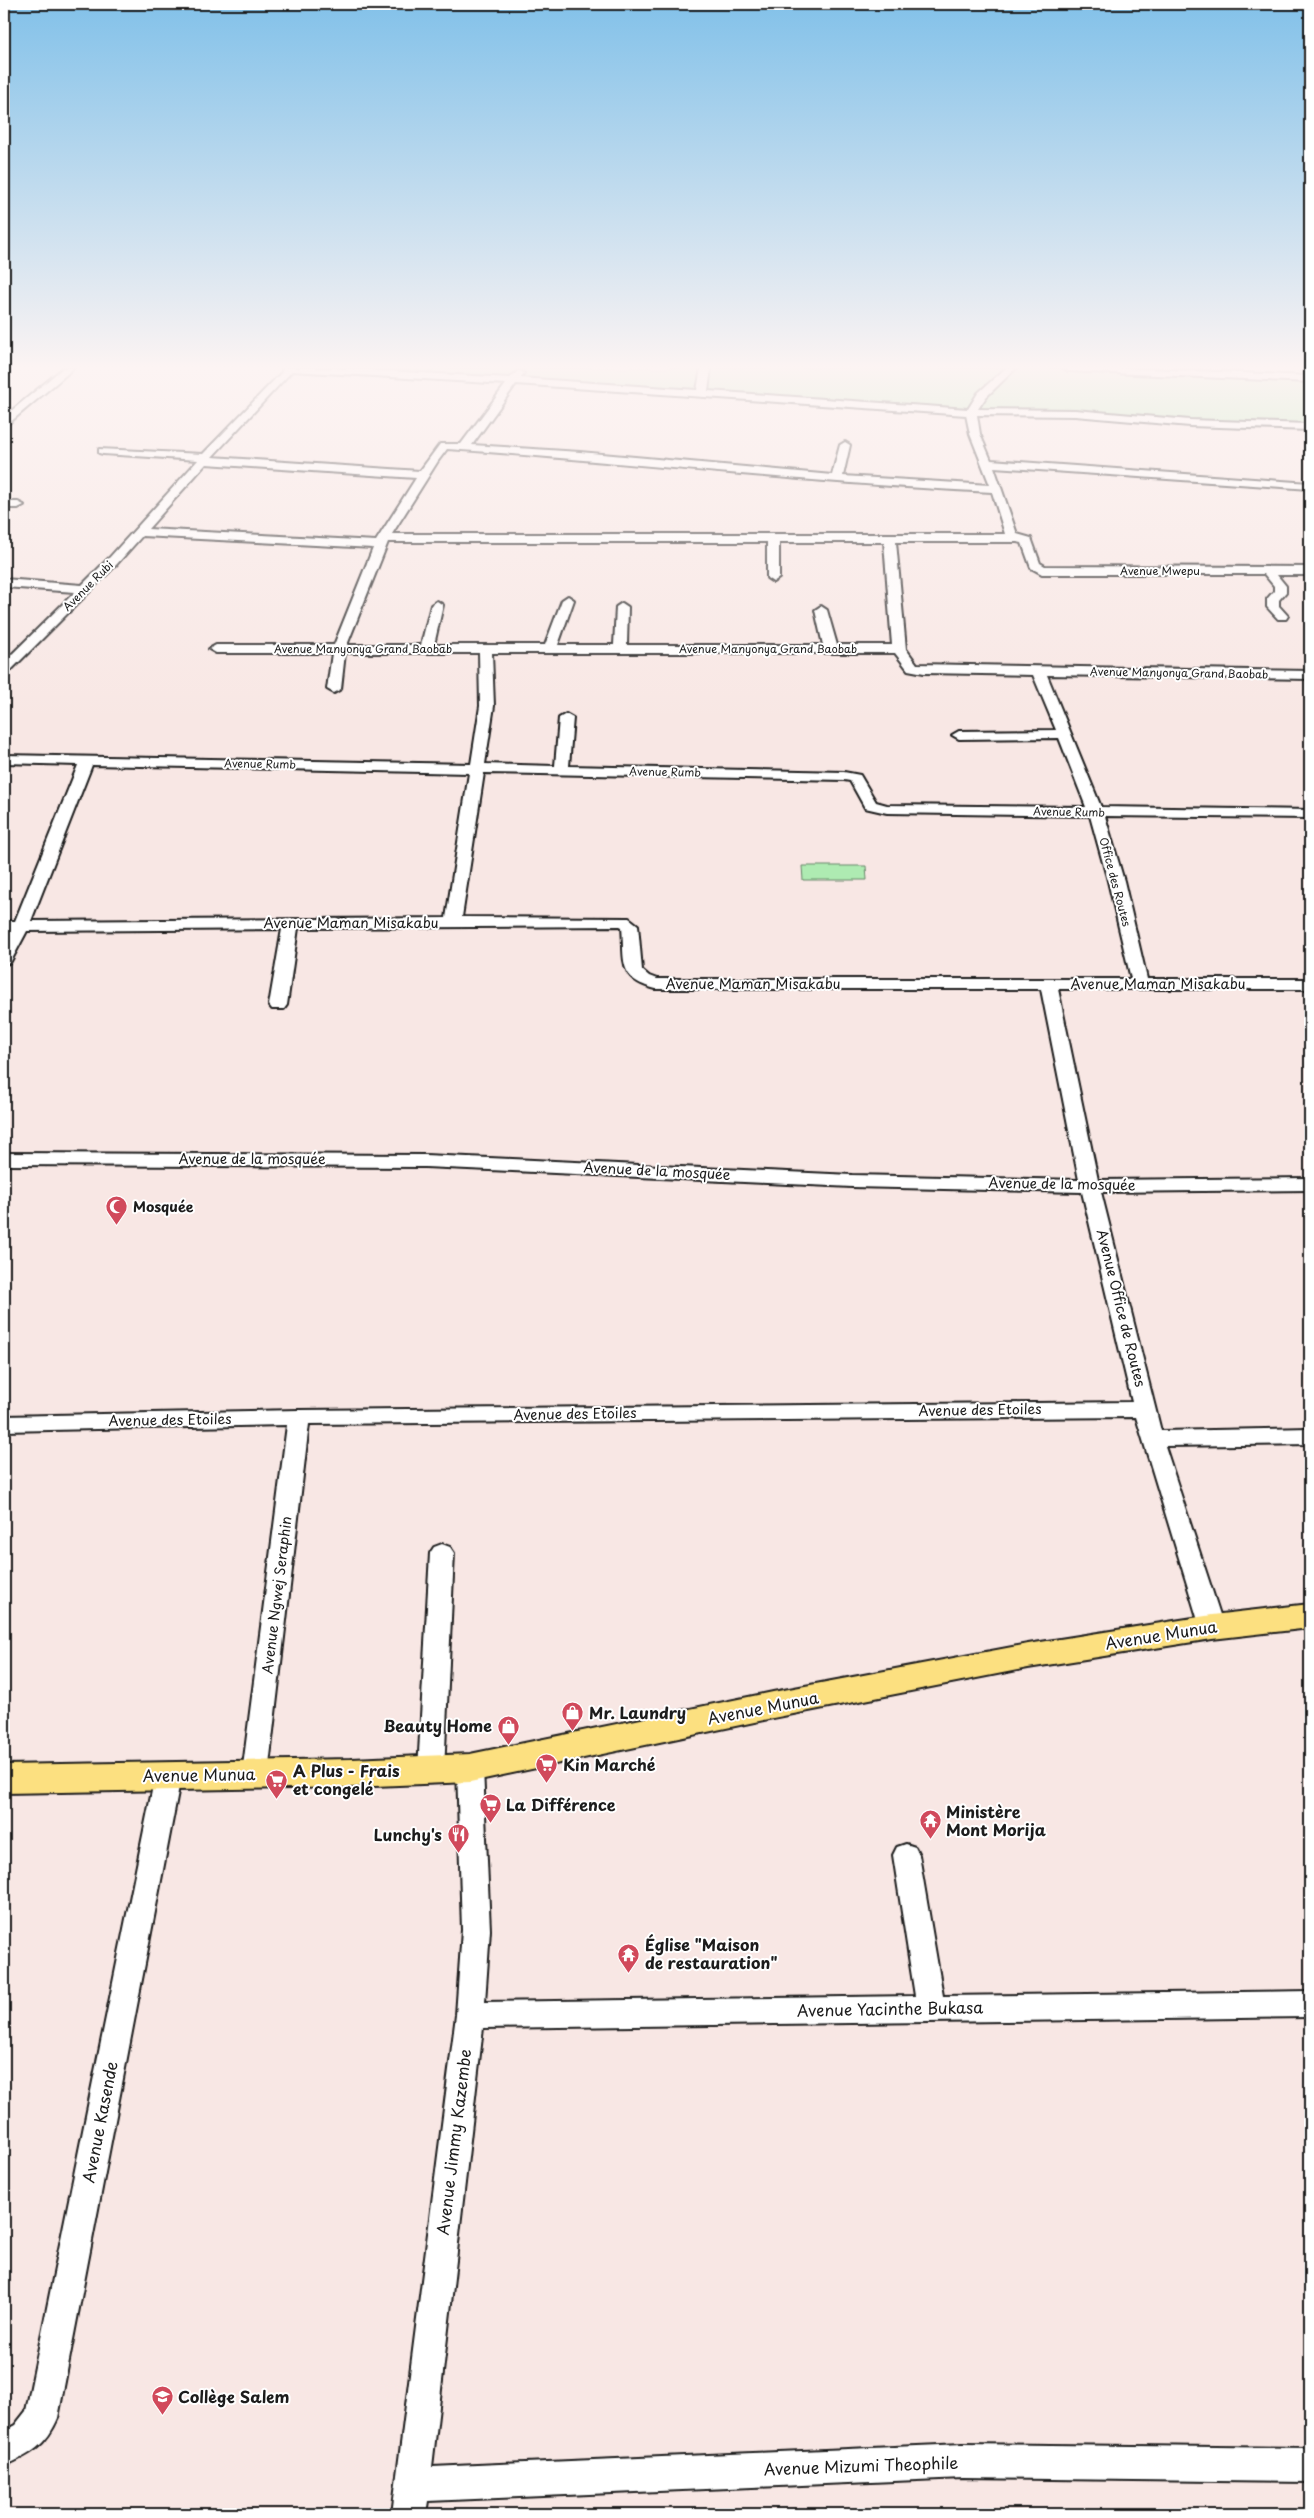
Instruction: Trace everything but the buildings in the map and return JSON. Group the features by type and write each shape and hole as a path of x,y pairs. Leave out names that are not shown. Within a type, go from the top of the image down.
{"main road":[{"name":"Avenue Munua","path":"4,1779 431,1771 470,1768 773,1705 1018,1658 1212,1627 1310,1616"}],"street":[{"name":"Avenue Rubi","path":"4,669 85,589 180,486"},
{"path":"334,689 339,649 383,541 418,486"},
{"path":"941,486 997,489"},
{"path":"139,532 383,541 1012,538 996,486"},
{"path":"4,504 18,506"},
{"path":"773,538 773,578"},
{"path":"890,538 899,649"},
{"name":"Avenue Mwepu","path":"1012,538 1024,539 1028,543 1034,566 1042,570 1310,571"},
{"path":"1268,571 1280,586 1280,592 1273,599 1273,607 1282,616"},
{"path":"4,583 85,589"},
{"path":"550,648 568,600"},
{"path":"426,648 437,604"},
{"path":"620,648 622,606"},
{"path":"821,610 831,649"},
{"path":"453,923 487,706 485,648"},
{"name":"Avenue Manyonya Grand Baobab","path":"216,649 899,649 909,664 916,668 1039,672 1310,675"},
{"name":"Office des Routes","path":"1039,672 1096,812 1116,881 1140,983"},
{"path":"562,769 566,718"},
{"path":"959,735 1065,734"},
{"name":"Avenue Rumb","path":"4,759 86,762 477,767 844,776 855,778 867,802 880,808 1310,814"},
{"path":"4,959 21,926 86,762"},
{"name":"Avenue Maman Misakabu","path":"4,926 626,922 630,925 634,971 643,980 656,984 1310,984"},
{"path":"278,1005 291,924"},
{"name":"Avenue Office de Routes","path":"1048,984 1090,1186 1152,1438 1212,1627"},
{"name":"Avenue de la mosquée","path":"4,1159 425,1161 852,1181 1090,1186 1310,1184"},
{"name":"Avenue des Etoiles","path":"4,1423 299,1417 1146,1409"},
{"name":"Avenue Ngwej Seraphin","path":"255,1774 299,1417"},
{"path":"1152,1438 1310,1436"},
{"path":"431,1771 442,1553"},
{"name":"Avenue Jimmy Kazembe","path":"411,2500 470,2014 476,1930 470,1768"},
{"name":"Avenue Kasende","path":"4,2449 27,2437 41,2418 168,1776"},
{"path":"906,1855 931,2009"},
{"name":"Avenue Yacinthe Bukasa","path":"470,2014 1310,2004"},
{"name":"Avenue Mizumi Theophile","path":"411,2500 963,2462 1310,2465"}],"green space":[{"path":"802,866 866,866 867,880 803,880"}],"place":[{"name":"Mosquée","path":"117,1226"},
{"name":"Mr. Laundry","path":"573,1732"},
{"name":"Beauty Home","path":"508,1745"},
{"name":"Kin Marché","path":"547,1784"},
{"name":"A Plus - Frais et congelé","path":"277,1799"},
{"name":"La Différence","path":"490,1824"},
{"name":"Ministère Mont Morija","path":"930,1840"},
{"name":"Lunchy's","path":"458,1854"},
{"name":"Église \"Maison de restauration\"","path":"629,1973"},
{"name":"Collège Salem","path":"162,2416"}]}
